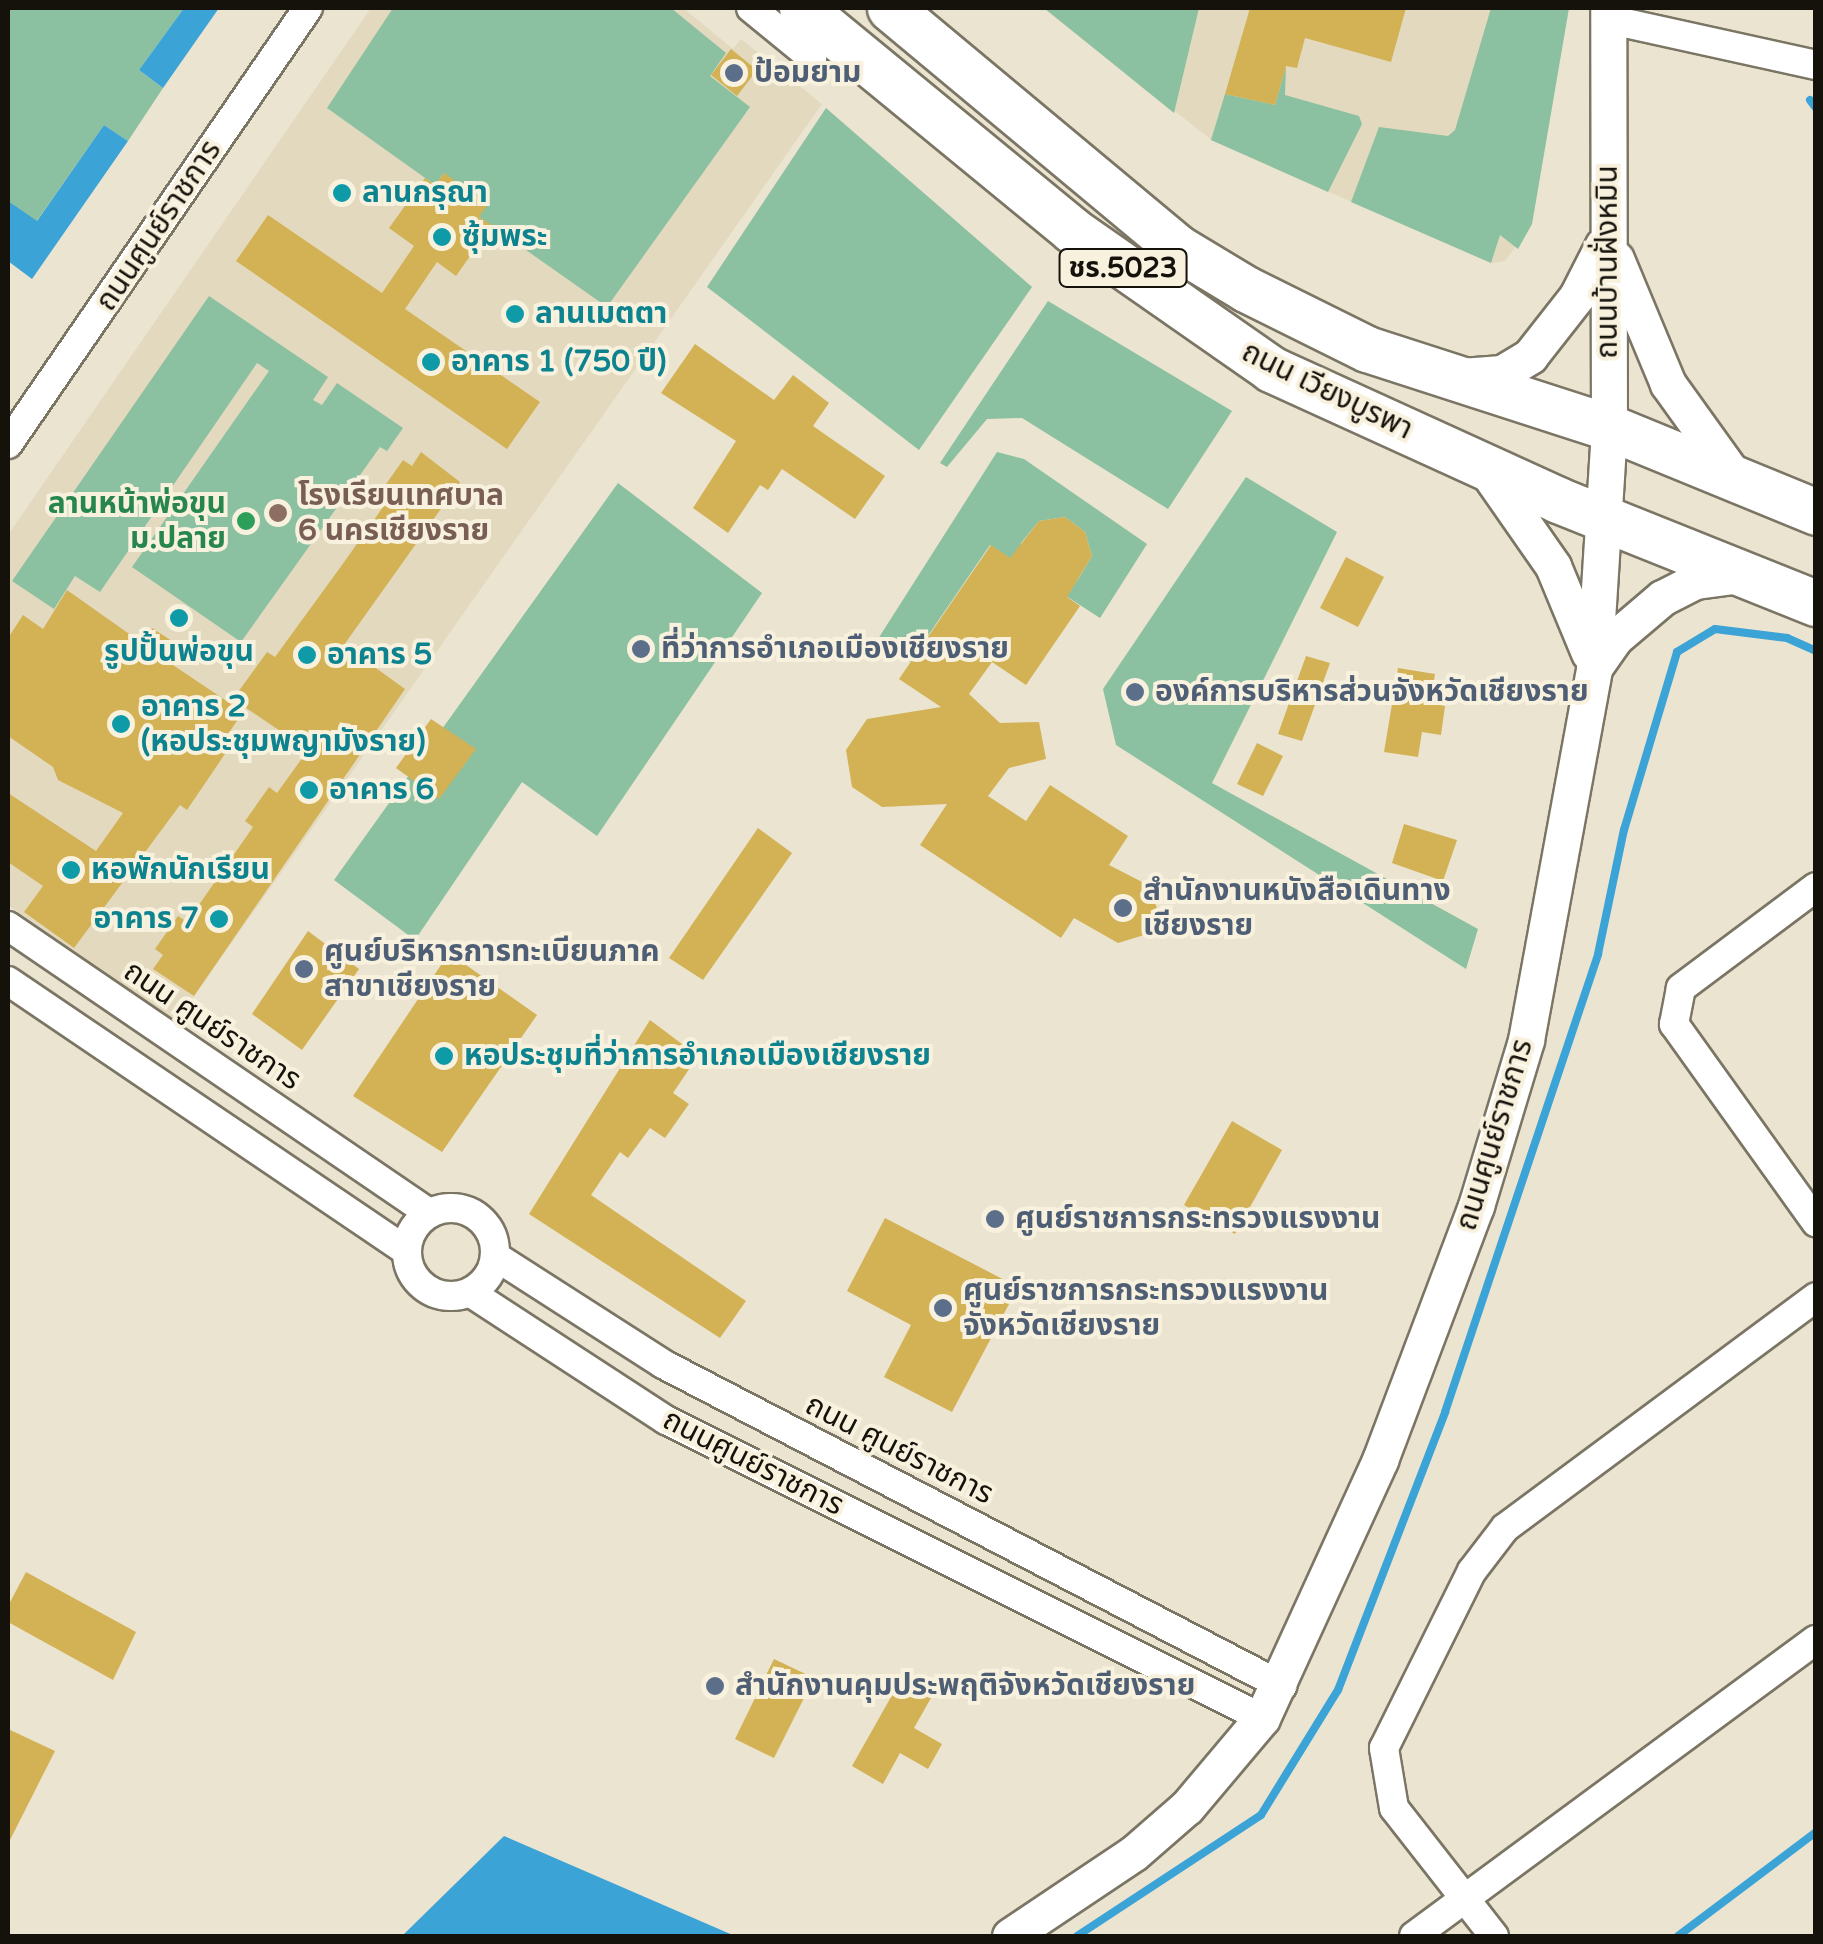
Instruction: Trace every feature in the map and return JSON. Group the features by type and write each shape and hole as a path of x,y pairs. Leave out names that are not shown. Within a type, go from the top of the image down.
{"main road":[{"name":"ถนน เวียงบูรพา","path":"802,8 1072,230 1271,369 1600,516 1816,603"},
{"name":"ถนน เวียงบูรพา","path":"890,8 1178,248 1298,316 1367,348 1610,427 1816,512"},
{"path":"1271,369 1290,369 1309,356 1309,334 1298,316"}],"street":[{"name":"ถนนศูนย์ราชการ","path":"8,444 308,8"},
{"path":"751,8 812,58"},
{"path":"1608,13 1816,65"},
{"name":"ถนนบ้านฝั่งหมิน","path":"1600,516 1610,427 1606,235 1608,13"},
{"path":"1455,377 1502,373 1530,356 1591,275 1606,235"},
{"path":"1606,235 1668,384 1736,478"},
{"path":"1484,466 1553,566 1594,668"},
{"name":"ถนนศูนย์ราชการ","path":"1010,1936 1134,1852 1187,1807 1262,1718 1282,1686 1380,1460 1481,1187 1526,1040 1594,668 1600,516"},
{"path":"1594,668 1616,638 1662,598 1696,582 1747,574"},
{"path":"1816,887 1681,988 1674,1024 1816,1222"},
{"name":"ถนน ศูนย์ราชการ","path":"8,926 430,1213"},
{"path":"8,982 406,1250"},
{"path":"452,1208 475,1215 491,1233 495,1256 483,1284 456,1297 426,1290 408,1266 406,1250 410,1236 430,1213 452,1208"},
{"name":"ถนน ศูนย์ราชการ","path":"495,1256 663,1364 1282,1686"},
{"name":"ถนนศูนย์ราชการ","path":"471,1292 666,1420 1262,1718"},
{"path":"1494,1936 1468,1897 1394,1808 1384,1748 1472,1571 1505,1528 1816,1298"},
{"path":"1414,1936 1816,1640"}],"shaded area":[{"name":"โรงเรียนเทศบาล 6 นครเชียงราย","path":"371,8 683,8 733,49 741,39 822,104 176,1022 8,905 8,535"},
{"path":"1043,8 1569,8 1532,224 1505,261 1491,263 1213,141"}],"green space":[{"path":"8,8 184,8 139,70 163,88 128,141 104,125 36,222 8,201"},
{"path":"393,8 671,8 726,53 710,76 750,107 607,307 479,217 444,173 435,185 327,108"},
{"path":"1044,8 1199,8 1174,113"},
{"path":"1491,8 1569,8 1532,224 1518,249 1500,235 1491,263 1351,202 1379,127 1448,136 1455,130"},
{"path":"1286,66 1285,95 1359,116 1362,124 1328,192 1211,140 1225,94 1275,105"},
{"path":"826,108 1032,287 919,450 707,287"},
{"path":"209,296 328,377 313,400 322,405 337,383 403,428 387,451 380,447 241,642 132,567 269,371 257,363 100,592 75,576 54,609 12,581"},
{"path":"1048,301 1232,411 1168,509 1022,418 987,419 947,467 940,463"},
{"path":"997,452 1024,459 1147,544 1100,618 1049,585 1077,581 1092,556 1085,532 1065,517 1039,521 1021,543 1026,569 990,545 910,662 878,639"},
{"path":"1246,477 1337,532 1212,783 1478,929 1466,969 1116,745 1103,689"},
{"path":"618,483 762,593 597,836 522,782 415,940 334,880"}],"water":[{"path":"184,8 219,8 163,88 139,70"},
{"path":"104,125 128,141 32,279 8,261 8,201 37,221"},
{"path":"504,1836 735,1936 402,1936"}],"building":[{"path":"1250,8 1406,8 1391,62 1305,38 1297,68 1286,66 1275,105 1225,94"},
{"name":"ป้อมยาม","path":"731,49 757,70 737,96 711,75"},
{"name":"อาคาร 1 (750 ปี)","path":"444,173 488,204 479,217 492,225 456,276 437,262 405,309 540,402 507,449 236,261 268,215 382,293 414,246 389,228 425,178 435,185"},
{"path":"695,344 774,400 793,375 829,403 813,426 885,476 855,519 782,469 768,490 760,485 728,533 693,508 736,441 661,393"},
{"path":"421,452 460,482 344,645 405,689 194,996 153,969 163,955 155,949 178,916 187,922 253,827 245,821 269,787 277,793 308,750 233,699 267,652 275,657 342,565 388,500 379,494 403,460 412,466"},
{"path":"1065,517 1085,532 1092,556 1067,597 1080,606 1026,685 992,662 969,694 1000,723 1039,722 1046,759 1009,768 988,796 1026,821 1050,785 1128,836 1109,865 1148,885 1157,908 1144,935 1118,943 1074,918 1061,938 920,845 947,804 882,807 852,787 846,750 867,719 941,707 899,679 991,545 1010,558 1039,521"},
{"path":"1346,557 1384,577 1358,627 1320,608"},
{"name":"อาคาร 2 (หอประชุมพญามังราย)","path":"67,590 142,643 152,628 175,643 164,659 243,712 222,743 229,748 187,810 180,805 74,948 24,912 43,886 8,862 8,793 96,851 123,813 58,780 53,767 8,736 8,638 23,615 43,629"},
{"path":"1306,656 1330,663 1302,741 1278,734"},
{"path":"1398,668 1435,674 1430,703 1445,706 1441,735 1422,732 1418,757 1384,752"},
{"path":"431,719 476,749 439,799 396,768"},
{"path":"1257,743 1283,756 1263,796 1237,784"},
{"path":"1404,824 1457,840 1443,881 1392,863"},
{"path":"758,828 792,853 703,980 669,958"},
{"path":"308,931 359,969 302,1050 252,1014"},
{"name":"หอประชุมที่ว่าการอำเภอเมืองเชียงราย","path":"449,953 537,1015 442,1152 353,1096"},
{"path":"650,1020 698,1056 673,1093 689,1104 665,1138 650,1128 628,1158 620,1152 591,1195 746,1301 720,1338 529,1214"},
{"path":"1232,1121 1282,1150 1235,1234 1184,1205"},
{"name":"ศูนย์ราชการกระทรวงแรงงาน จังหวัดเชียงราย","path":"885,1218 1018,1287 952,1412 884,1377 911,1325 847,1291"},
{"path":"26,1572 136,1632 113,1680 8,1622 8,1606"},
{"path":"774,1659 814,1678 774,1758 735,1739"},
{"path":"900,1681 931,1698 914,1728 942,1744 928,1769 900,1753 883,1784 852,1766"},
{"path":"8,1729 55,1751 8,1844"}],"waterway":[{"path":"1810,100 1816,108"},
{"path":"1077,1936 1261,1815 1338,1690 1445,1412 1598,954 1624,830 1677,652 1715,629 1787,638 1816,651"},
{"path":"1678,1936 1816,1832"}],"place":[{"name":"ป้อมยาม","path":"734,73"},
{"name":"ลานกรุณา","path":"342,193"},
{"name":"ซุ้มพระ","path":"442,237"},
{"name":"ลานเมตตา","path":"515,314"},
{"name":"อาคาร 1 (750 ปี)","path":"431,362"},
{"name":"โรงเรียนเทศบาล 6 นครเชียงราย","path":"278,513"},
{"name":"ลานหน้าพ่อขุน ม.ปลาย","path":"246,521"},
{"name":"รูปปั้นพ่อขุน","path":"179,618"},
{"name":"ที่ว่าการอำเภอเมืองเชียงราย","path":"641,649"},
{"name":"อาคาร 5","path":"307,655"},
{"name":"องค์การบริหารส่วนจังหวัดเชียงราย","path":"1135,692"},
{"name":"อาคาร 2 (หอประชุมพญามังราย)","path":"121,724"},
{"name":"อาคาร 6","path":"309,790"},
{"name":"หอพักนักเรียน","path":"71,870"},
{"name":"สำนักงานหนังสือเดินทาง เชียงราย","path":"1123,908"},
{"name":"อาคาร 7","path":"219,919"},
{"name":"ศูนย์บริหารการทะเบียนภาค สาขาเชียงราย","path":"304,969"},
{"name":"หอประชุมที่ว่าการอำเภอเมืองเชียงราย","path":"444,1056"},
{"name":"ศูนย์ราชการกระทรวงแรงงาน","path":"995,1219"},
{"name":"ศูนย์ราชการกระทรวงแรงงาน จังหวัดเชียงราย","path":"943,1308"},
{"name":"สำนักงานคุมประพฤติจังหวัดเชียงราย","path":"715,1686"}]}
